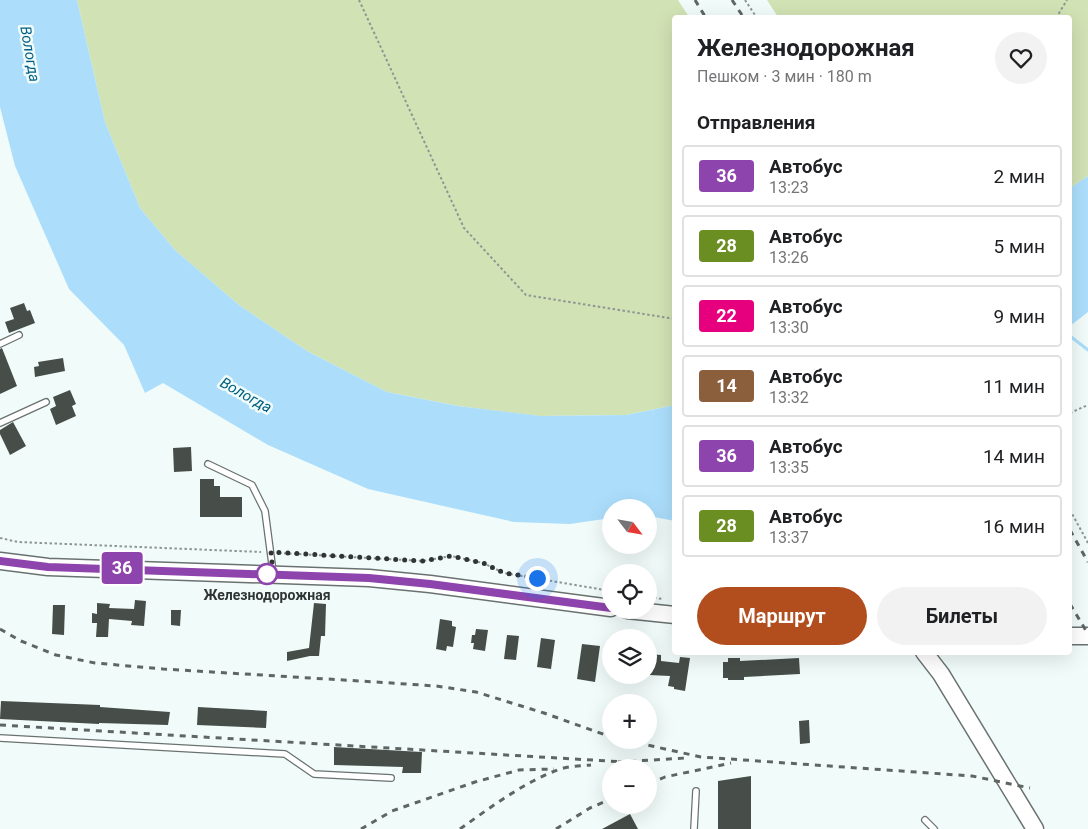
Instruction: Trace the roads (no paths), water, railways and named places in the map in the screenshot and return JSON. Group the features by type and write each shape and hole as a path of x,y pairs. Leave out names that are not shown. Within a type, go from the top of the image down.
{"main road":[{"path":"0,561 48,567 369,578 430,584 602,607"},
{"path":"657,613 672,615"},
{"path":"1072,636 1088,636"},
{"path":"926,655 941,674 1035,829"},
{"path":"940,655 941,674"}],"lane":[{"path":"0,344 19,335"},
{"path":"0,423 46,402"},
{"path":"208,464 252,485 265,511 273,574"},
{"path":"0,738 285,754 314,774 391,778"},
{"path":"694,829 696,791"},
{"path":"925,820 934,829"}],"water":[{"name":"Вологда","path":"0,0 77,0 105,122 140,208 175,250 239,305 307,351 387,392 458,406 540,416 626,415 672,406 672,520 658,518 658,499 602,499 602,519 570,524 514,522 368,489 268,445 163,383 145,393 124,345 69,289 15,166 0,107"},
{"path":"1088,176 1088,312 1072,324 1072,187"}],"waterway":[{"path":"1072,338 1088,350"}],"railway":[{"path":"695,0 704,15"},
{"path":"732,0 742,15"},
{"path":"1072,534 1088,562"},
{"path":"1072,607 1088,634"},
{"path":"0,629 21,641 56,655 95,663 436,686 476,692 602,734"},
{"path":"0,725 602,761"},
{"path":"657,747 701,757 972,776 1030,788"},
{"path":"657,760 686,758"},
{"path":"657,780 665,777 731,763"},
{"path":"460,829 508,796 547,774 560,769 591,765"},
{"path":"361,829 392,811 475,782 519,770 554,769"},
{"path":"556,829 602,803"}],"place":[{"name":"Железнодорожная","path":"267,574"}]}
